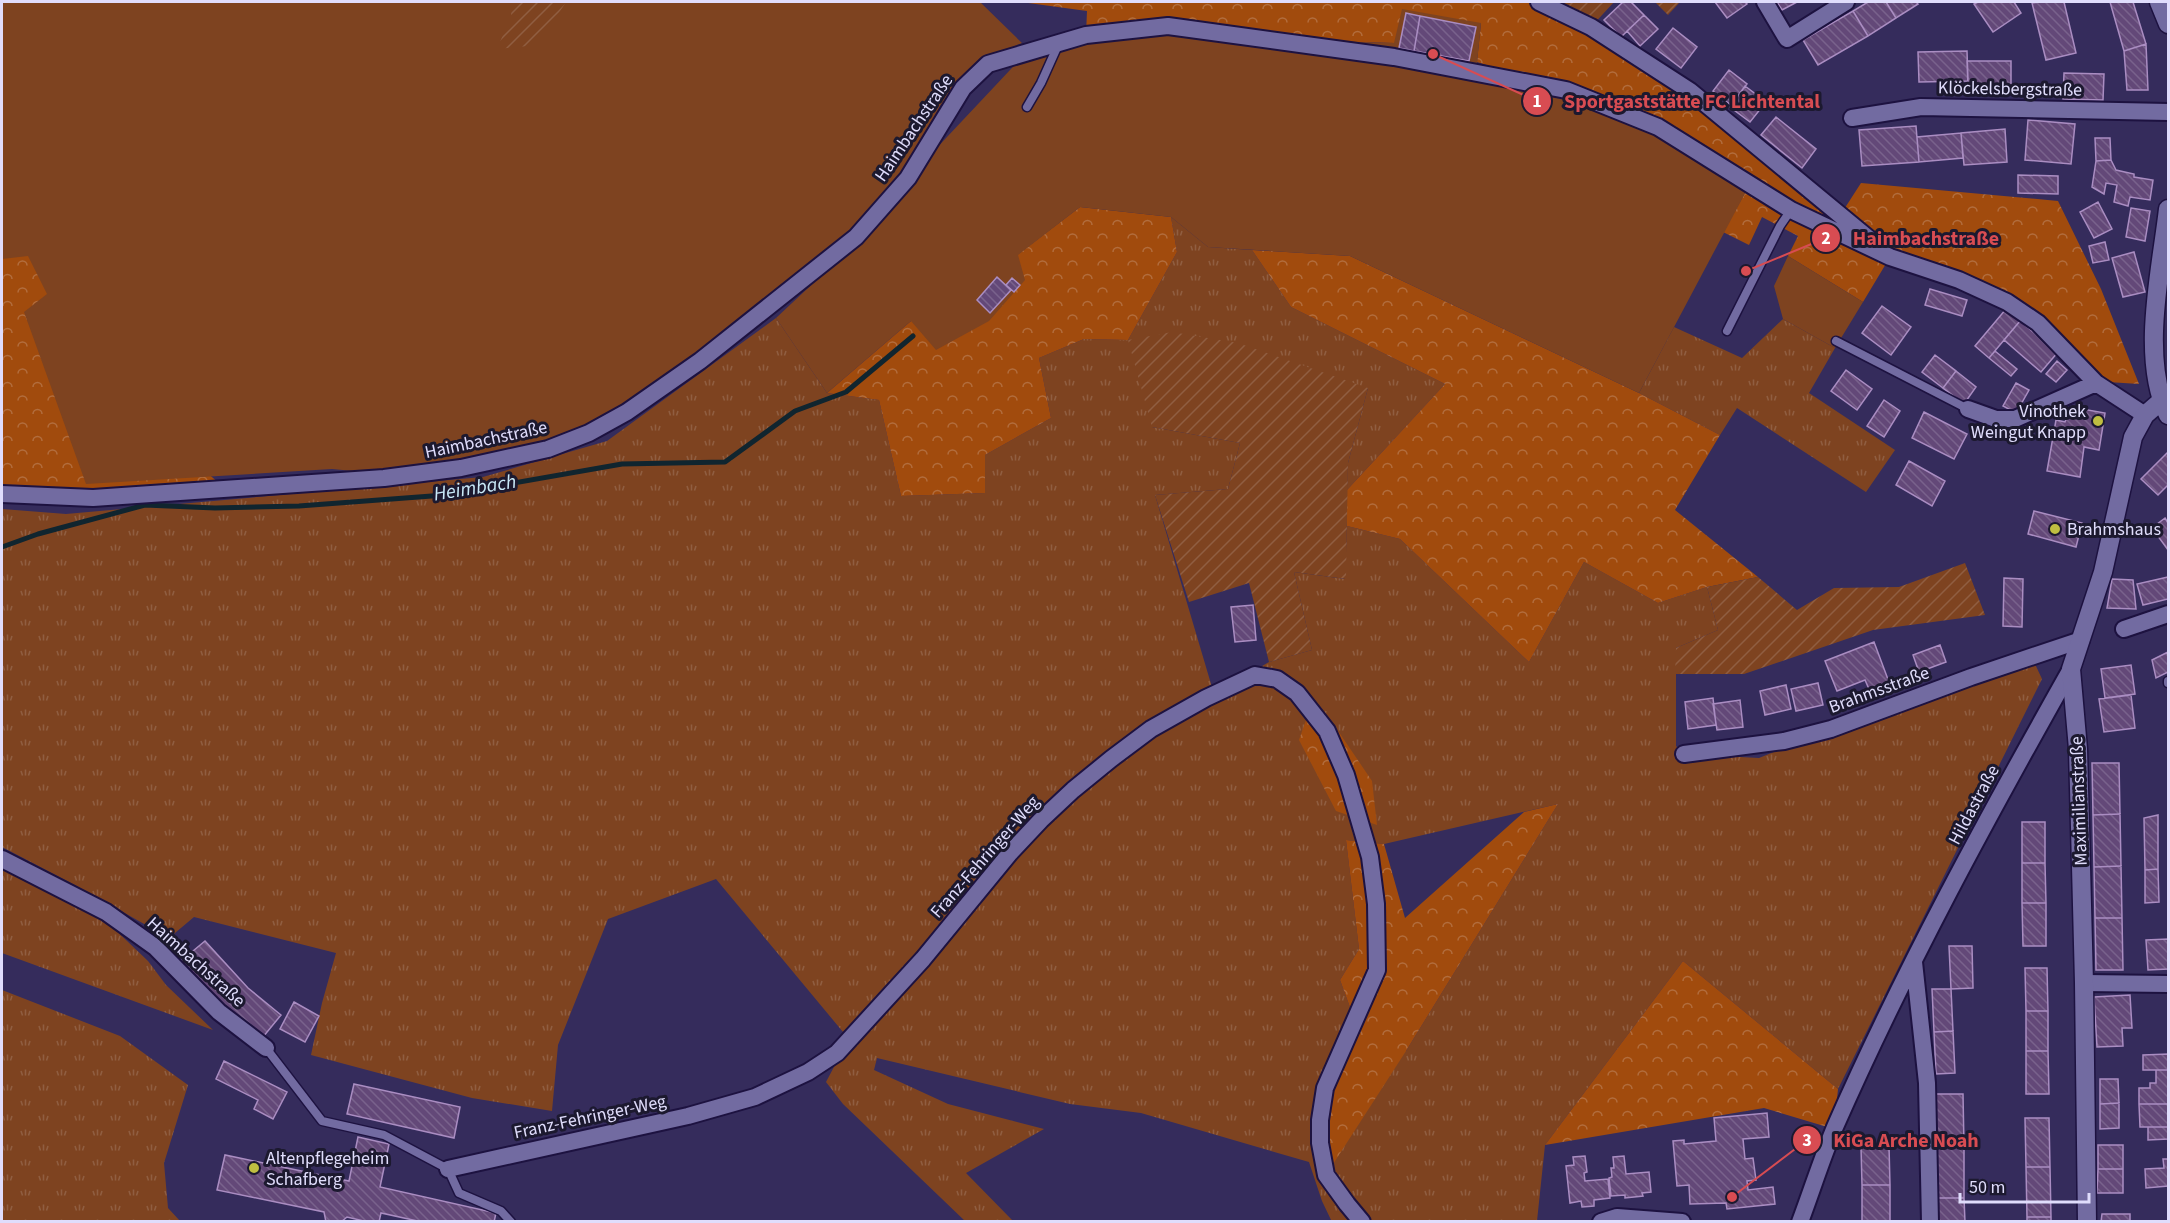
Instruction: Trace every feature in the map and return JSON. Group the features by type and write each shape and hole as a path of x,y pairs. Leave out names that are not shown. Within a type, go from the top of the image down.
{"main road":[{"path":"2159,2 2169,24"},
{"path":"2165,408 2154,329 2169,209"},
{"name":"Maximilianstraße","path":"2087,1221 2078,749 2071,669 2103,572 2133,437 2145,415 2165,408"}],"street":[{"name":"Haimbachstraße","path":"1539,2 1591,27 1690,91 1890,257"},
{"path":"1765,2 1787,39 1846,2"},
{"name":"Haimbachstraße","path":"2,494 93,498 384,478 460,468 548,449 589,433 627,412 700,361 856,237 908,178 963,88 988,64 1086,35 1168,26 1394,57 1566,90 1658,127 1791,210 1890,257 1959,280 2007,302 2038,323 2096,383 2145,415"},
{"name":"Klöckelsbergstraße","path":"1852,118 1921,107 2169,112"},
{"path":"1968,409 1995,418 2015,419 2096,383"},
{"path":"2124,629 2169,614"},
{"name":"Brahmsstraße","path":"1684,754 1784,741 1832,729 1971,677 2081,640"},
{"name":"Hildastraße","path":"1800,1221 1834,1129 1914,961 2029,743 2071,669"},
{"name":"Franz-Fehringer-Weg","path":"448,1169 688,1116 754,1097 808,1072 837,1053 923,959 1010,853 1041,820 1111,759 1150,729 1206,698 1255,675 1277,680 1297,693 1327,731 1346,775 1370,857 1376,904 1377,970 1325,1088 1320,1120 1320,1143 1326,1175 1362,1221"},
{"name":"Haimbachstraße","path":"2,859 106,912 155,947 219,1012 266,1048"},
{"path":"1914,961 1927,1083 1930,1221"},
{"path":"2084,983 2169,984"},
{"path":"1601,1221 1617,1217 1682,1221"}],"lane":[{"path":"1027,106 1041,83 1059,43"},
{"path":"1727,331 1780,226 1791,210"},
{"path":"1836,341 1968,409"},
{"path":"266,1048 322,1121 384,1136 448,1169 459,1193 501,1210 511,1221"}],"green space":[{"path":"2,2 980,2 1022,43 978,62 940,106 898,187 848,239 704,357 597,425 529,452 406,476 332,469 86,484 24,312 47,294 28,256 2,259"},
{"path":"512,2 566,2 538,45 497,49 511,16"},
{"path":"1021,2 1552,2 1588,32 1691,100 1841,214 1861,183 2058,201 2101,289 2139,384 2108,382 2038,323 1890,257 1863,302 1788,256 1798,236 1762,217 1749,245 1723,232 1750,184 1564,90 1477,62 1481,23 1395,43 1086,35 1087,11"},
{"path":"1552,2 1614,2 1591,27"},
{"path":"1655,2 1680,2 1668,15"},
{"path":"1402,9 1481,23 1477,63 1564,90 1658,127 1750,184 1639,393 1350,256 1208,247 1171,217 1080,207 1018,255 1025,280 989,321 936,350 911,321 827,393 776,318 869,231 931,154 1026,53 1168,26 1321,41 1394,43"},
{"path":"1080,207 1171,217 1177,252 1128,340 1084,339 1039,358 1051,418 985,455 985,493 901,496 879,400 827,393 911,321 1017,255"},
{"path":"2,208 200,467 219,483 79,490 2,488"},
{"path":"1171,217 1208,247 1252,250 1291,307 1445,384 1347,490 1348,463 1368,388 1152,427 1240,443 1228,489 1155,495 1214,694 1269,662 1312,650 1294,572 1345,579 1347,526 1400,539 1529,662 1584,562 1658,603 1707,587 1718,630 1676,648 1676,746 1684,754 1759,758 1831,729 2035,664 2042,679 1838,1089 1683,961 1545,1145 1537,1221 1332,1222 1322,1201 1309,1162 1141,1113 1070,1104 877,1058 874,1070 948,1104 1044,1129 966,1173 1013,1221 965,1221 843,1104 826,1082 835,1065 987,887 1086,785 1211,695 1168,709 1058,793 1005,847 872,1007 843,1032 716,879 608,919 558,1045 552,1111 472,1098 311,1055 336,953 194,917 169,938 2,847 2,509 66,514 483,477 607,441 776,318 827,393 879,400 901,496 985,493 985,455 1051,418 1039,358 1084,339 1128,340 1177,252","holes":["1558,804 1406,1051 1351,1010 1340,980 1359,949 1346,840 1384,844"]},
{"path":"1252,250 1350,256 1639,393 1720,435 1675,510 1758,577 1707,587 1658,603 1584,562 1529,662 1400,539 1347,526 1347,490 1445,384 1291,307"},
{"path":"1788,256 1863,302 1835,348 1783,319 1774,286"},
{"path":"1783,319 1835,348 1809,393 1895,450 1866,492 1737,408 1720,435 1639,393 1674,327 1742,358"},
{"path":"1172,332 1238,343 1368,388 1348,463 1346,579 1294,572 1312,650 1269,662 1249,583 1189,602 1155,495 1228,489 1240,443 1152,427 1128,340"},
{"path":"1965,563 1985,615 1873,630 1744,674 1675,674 1676,648 1718,630 1707,587 1758,577 1797,610 1834,588 1899,587"},
{"path":"1306,720 1332,722 1372,781 1377,825 1336,811 1299,740"},
{"path":"1558,804 1406,1051 1326,1175 1311,1141 1316,1097 1351,1010 1340,980 1359,949 1346,840 1384,844 1405,918 1524,812"},
{"path":"2,867 104,919 148,961 166,985 213,1030 2,953"},
{"path":"1683,961 1838,1089 1834,1129 1764,1108 1545,1145"},
{"path":"2,990 120,1036 188,1085 164,1163 168,1208 180,1221 2,1221"}],"building":[{"path":"1623,2 1631,2 1644,15 1621,37 1604,20"},
{"path":"1715,2 1745,2 1747,4 1727,18"},
{"path":"1777,2 1797,2 1782,10"},
{"path":"1868,2 1886,2 1896,18 1868,36 1853,11"},
{"path":"1886,2 1916,2 1918,4 1896,18"},
{"path":"2014,2 2021,13 1993,32 1974,4"},
{"path":"2064,2 2076,53 2046,60 2032,3"},
{"path":"2110,2 2133,2 2146,44 2124,51"},
{"path":"1853,11 1868,36 1818,65 1803,40"},
{"path":"1406,13 1420,16 1414,51 1399,48"},
{"path":"1644,15 1658,29 1640,46 1627,31"},
{"path":"1420,16 1476,27 1469,61 1414,51"},
{"path":"1673,28 1697,47 1681,68 1656,49"},
{"path":"2146,44 2148,90 2127,90 2124,51"},
{"path":"1967,51 1968,81 1919,82 1918,52"},
{"path":"1967,61 2011,61 2011,85 1968,85"},
{"path":"1729,70 1747,84 1731,105 1713,91"},
{"path":"2064,73 2104,74 2103,100 2063,99"},
{"path":"1745,86 1766,102 1750,122 1730,107"},
{"path":"1776,117 1816,149 1802,168 1761,135"},
{"path":"2028,120 2075,124 2071,164 2025,160"},
{"path":"1916,126 1919,162 1862,166 1859,130"},
{"path":"2005,129 2007,162 1964,165 1961,133"},
{"path":"1961,133 1963,158 1919,162 1917,137"},
{"path":"2095,138 2110,138 2111,160 2096,161"},
{"path":"2111,160 2116,170 2134,174 2134,177 2153,180 2150,200 2130,197 2128,206 2114,202 2117,185 2106,183 2104,194 2092,187 2096,161"},
{"path":"2018,175 2058,176 2058,194 2018,193"},
{"path":"2098,202 2112,229 2094,238 2080,212"},
{"path":"2131,208 2150,211 2145,241 2126,237"},
{"path":"2105,242 2109,260 2093,263 2089,246"},
{"path":"2134,252 2145,292 2123,297 2112,258"},
{"path":"997,277 1011,290 990,313 977,300"},
{"path":"1012,278 1020,285 1014,292 1006,285"},
{"path":"1930,289 1967,300 1962,316 1925,305"},
{"path":"1882,306 1911,327 1891,355 1862,333"},
{"path":"2006,309 2020,321 1989,358 1975,346"},
{"path":"2020,321 2058,352 2041,372 2004,340"},
{"path":"1995,351 2017,369 2011,376 1989,358"},
{"path":"1935,355 1956,371 1943,388 1922,372"},
{"path":"2057,361 2067,370 2056,382 2046,374"},
{"path":"1846,370 1872,389 1857,410 1831,391"},
{"path":"1956,371 1976,387 1964,404 1943,388"},
{"path":"2016,383 2029,390 2016,413 2003,406"},
{"path":"1884,400 1900,411 1884,437 1867,426"},
{"path":"2071,407 2105,413 2099,450 2084,447 2080,477 2047,471 2056,420 2065,422"},
{"path":"1924,412 1967,434 1954,459 1912,438"},
{"path":"2168,452 2168,485 2158,495 2141,479"},
{"path":"1909,461 1945,481 1932,506 1896,485"},
{"name":"Brahmshaus","path":"2034,511 2082,523 2076,547 2028,534"},
{"path":"2165,518 2168,523 2168,550 2152,528"},
{"path":"2168,577 2168,599 2143,605 2137,584"},
{"path":"2004,578 2023,579 2022,627 2003,626"},
{"path":"2112,579 2133,580 2136,609 2107,608"},
{"path":"1253,605 1256,640 1235,642 1231,607"},
{"path":"1874,642 1889,682 1869,689 1865,680 1837,691 1825,661"},
{"path":"1940,645 1946,662 1919,672 1913,655"},
{"path":"2168,652 2168,672 2156,678 2152,660"},
{"path":"2131,665 2135,694 2105,698 2101,669"},
{"path":"1818,683 1823,705 1796,711 1791,689"},
{"path":"1786,685 1791,709 1765,715 1760,691"},
{"path":"2131,695 2135,728 2104,732 2099,699"},
{"path":"1713,698 1716,725 1688,729 1685,702"},
{"path":"1740,700 1743,727 1717,730 1713,704"},
{"path":"2092,763 2119,763 2120,814 2093,815"},
{"path":"2120,814 2121,866 2094,867 2093,815"},
{"path":"2158,815 2158,869 2145,870 2144,818"},
{"path":"2022,822 2045,822 2045,863 2022,863"},
{"path":"2022,863 2045,863 2046,903 2022,903"},
{"path":"2121,866 2122,918 2095,918 2094,867"},
{"path":"2158,869 2159,902 2145,903 2145,870"},
{"path":"2022,903 2046,903 2046,946 2023,946"},
{"path":"2095,918 2122,918 2123,970 2096,970"},
{"path":"2168,939 2168,969 2148,970 2146,940"},
{"path":"205,941 248,988 281,1015 263,1037 229,1012 181,961"},
{"path":"1949,946 1972,946 1973,988 1951,989"},
{"path":"2025,968 2047,968 2048,1011 2026,1011"},
{"path":"1932,989 1951,989 1953,1031 1934,1032"},
{"path":"2130,995 2132,1028 2122,1028 2123,1046 2097,1047 2094,997"},
{"path":"294,1002 319,1016 305,1042 280,1029"},
{"path":"2026,1011 2048,1011 2048,1051 2026,1051"},
{"path":"1953,1031 1955,1073 1936,1074 1934,1032"},
{"path":"2026,1051 2048,1051 2049,1094 2026,1094"},
{"path":"2168,1054 2168,1070 2143,1070 2143,1055"},
{"path":"224,1061 287,1092 273,1119 254,1109 258,1100 216,1079"},
{"path":"2156,1070 2168,1070 2168,1104 2139,1104 2139,1088 2150,1088 2150,1083 2156,1083"},
{"path":"2100,1079 2118,1079 2119,1103 2100,1104"},
{"path":"354,1084 460,1107 454,1138 347,1114"},
{"path":"1935,1094 1963,1094 1964,1146 1936,1146"},
{"path":"2119,1103 2119,1128 2100,1129 2100,1104"},
{"path":"2139,1104 2168,1104 2168,1127 2140,1127"},
{"path":"1767,1113 1769,1137 1743,1139 1745,1159 1753,1158 1756,1180 1747,1181 1748,1190 1773,1187 1775,1204 1727,1209 1726,1203 1690,1204 1689,1185 1677,1186 1673,1141 1684,1140 1684,1144 1716,1141 1714,1118"},
{"path":"2025,1118 2049,1118 2050,1167 2026,1167"},
{"path":"2148,1127 2168,1127 2168,1139 2148,1140"},
{"name":"Altenpflegeheim Schafberg","path":"358,1137 389,1144 380,1187 496,1213 494,1222 422,1222 381,1213 379,1222 347,1217 341,1222 326,1222 324,1212 217,1190 225,1155 349,1181"},
{"path":"2098,1145 2123,1145 2123,1169 2098,1169"},
{"path":"1889,1146 1890,1185 1862,1185 1861,1147"},
{"path":"1936,1146 1964,1146 1964,1198 1936,1198"},
{"path":"1585,1156 1587,1172 1584,1173 1585,1181 1608,1179 1610,1198 1594,1200 1594,1206 1582,1207 1581,1201 1570,1203 1566,1166 1574,1165 1573,1157"},
{"path":"1624,1156 1626,1174 1649,1172 1651,1192 1642,1193 1643,1196 1625,1198 1625,1195 1611,1196 1609,1178 1612,1177 1611,1168 1614,1168 1613,1157"},
{"path":"2163,1159 2168,1159 2168,1186 2146,1188 2145,1169 2164,1168"},
{"path":"2026,1167 2050,1167 2051,1217 2027,1217"},
{"path":"2098,1169 2123,1169 2123,1193 2097,1193"},
{"path":"1862,1185 1890,1185 1890,1222 1862,1222"},
{"path":"1936,1198 1964,1198 1965,1222 1937,1222"},
{"path":"2102,1214 2130,1214 2130,1222 2101,1222"},
{"path":"2027,1217 2051,1217 2051,1222 2027,1222"}],"waterway":[{"name":"Heimbach","path":"2,547 38,534 145,505 215,508 299,506 445,495 622,464 725,462 795,411 846,392 913,336"}],"place":[{"name":"Sportgaststätte FC Lichtental","path":"1433,54"},
{"name":"Haimbachstraße","path":"1746,271"},
{"name":"Vinothek Weingut Knapp","path":"2098,421"},
{"name":"Brahmshaus","path":"2055,529"},
{"name":"Altenpflegeheim Schafberg","path":"254,1168"},
{"name":"KiGa Arche Noah","path":"1732,1197"}]}
